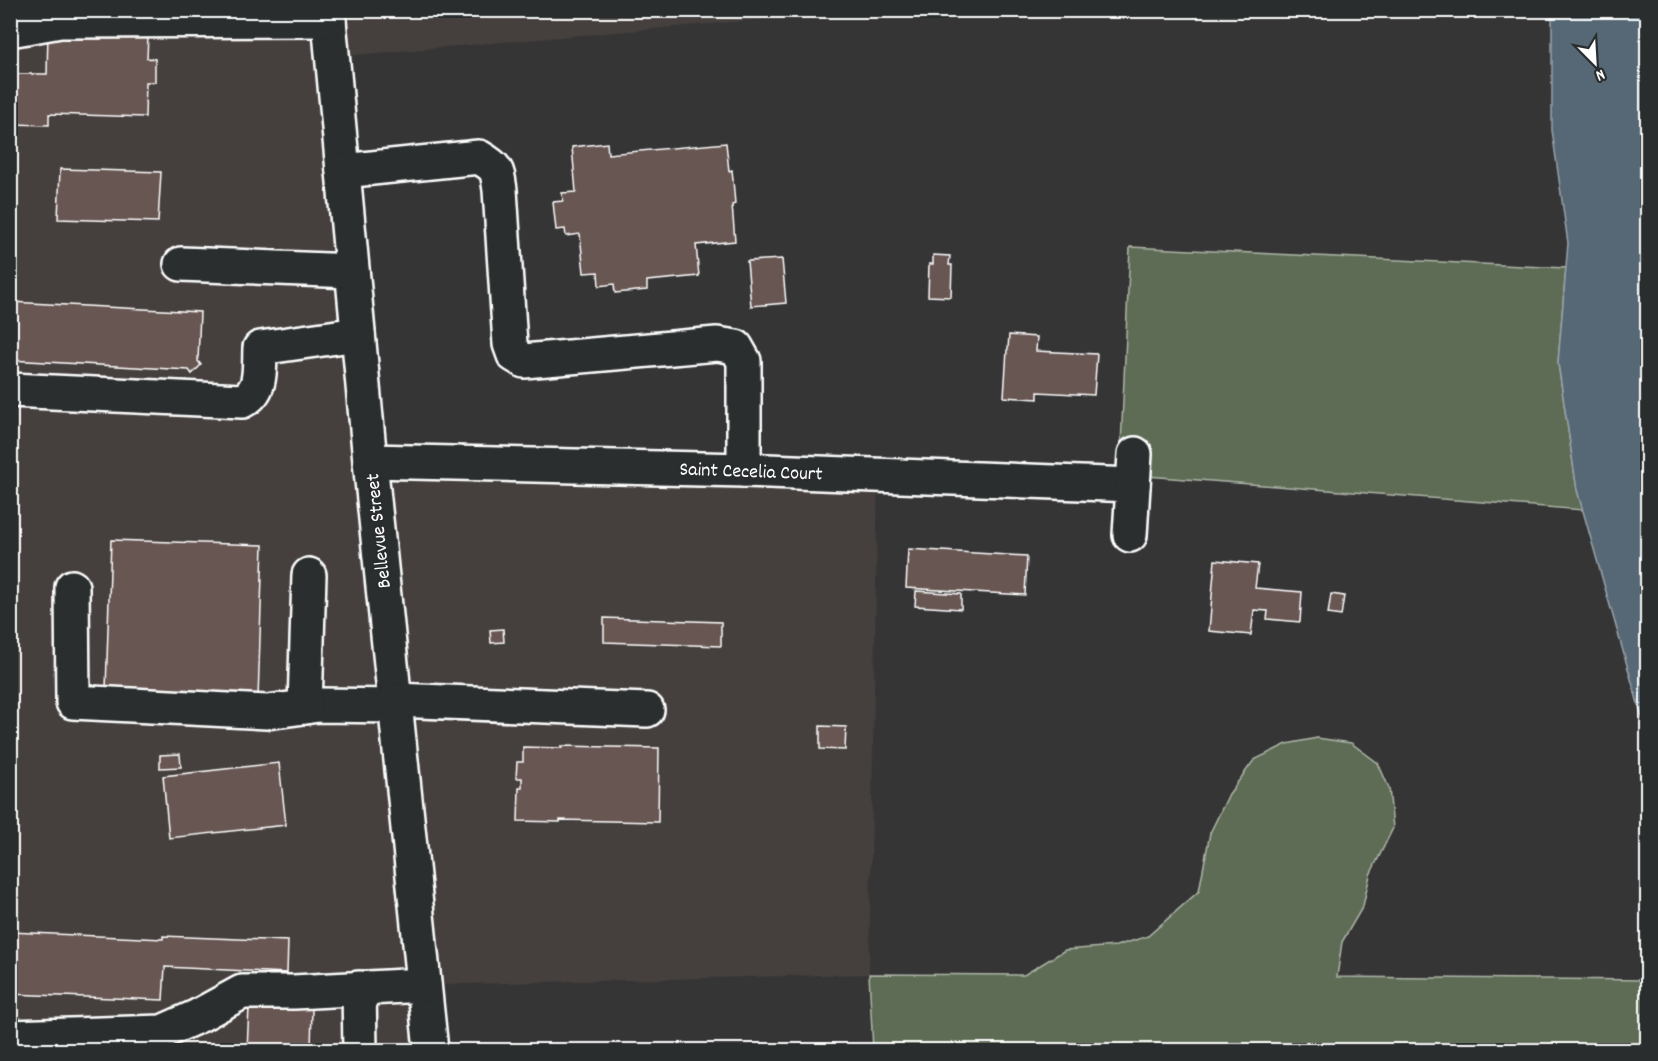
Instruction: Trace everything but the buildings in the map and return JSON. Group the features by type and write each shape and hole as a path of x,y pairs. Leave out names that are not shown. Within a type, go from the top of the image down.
{"street":[{"path":"10,30 60,21 328,15"},
{"name":"Bellevue Street","path":"328,15 370,461 431,1050"},
{"path":"343,171 479,157 497,170 510,344 514,355 524,361 717,344 736,347 744,361 744,470"},
{"path":"181,264 352,271"},
{"path":"10,390 243,401 256,390 260,348 358,334"},
{"name":"Saint Cecelia Court","path":"370,461 744,470 1134,470 1130,535"},
{"path":"305,707 309,575"},
{"path":"72,587 74,702 267,712 319,705 395,703 647,710"},
{"path":"10,1037 162,1032 242,992 424,986"},
{"path":"359,988 360,1050"}],"shaded area":[{"path":"10,11 856,11 332,57 370,461 878,475 869,974 424,985 431,1050 11,1050"}],"green space":[{"path":"1130,247 1566,268 1558,363 1577,489 1583,510 1147,476 1147,449 1121,445"},
{"path":"1317,738 1351,743 1378,763 1389,788 1393,828 1370,875 1363,906 1342,942 1337,977 1647,980 1647,1050 873,1050 869,974 1024,975 1065,950 1116,946 1148,936 1199,891 1210,833 1229,794 1254,760 1287,744"}],"water":[{"path":"1552,11 1647,11 1647,735 1577,490 1558,363 1568,243 1552,130"}]}
